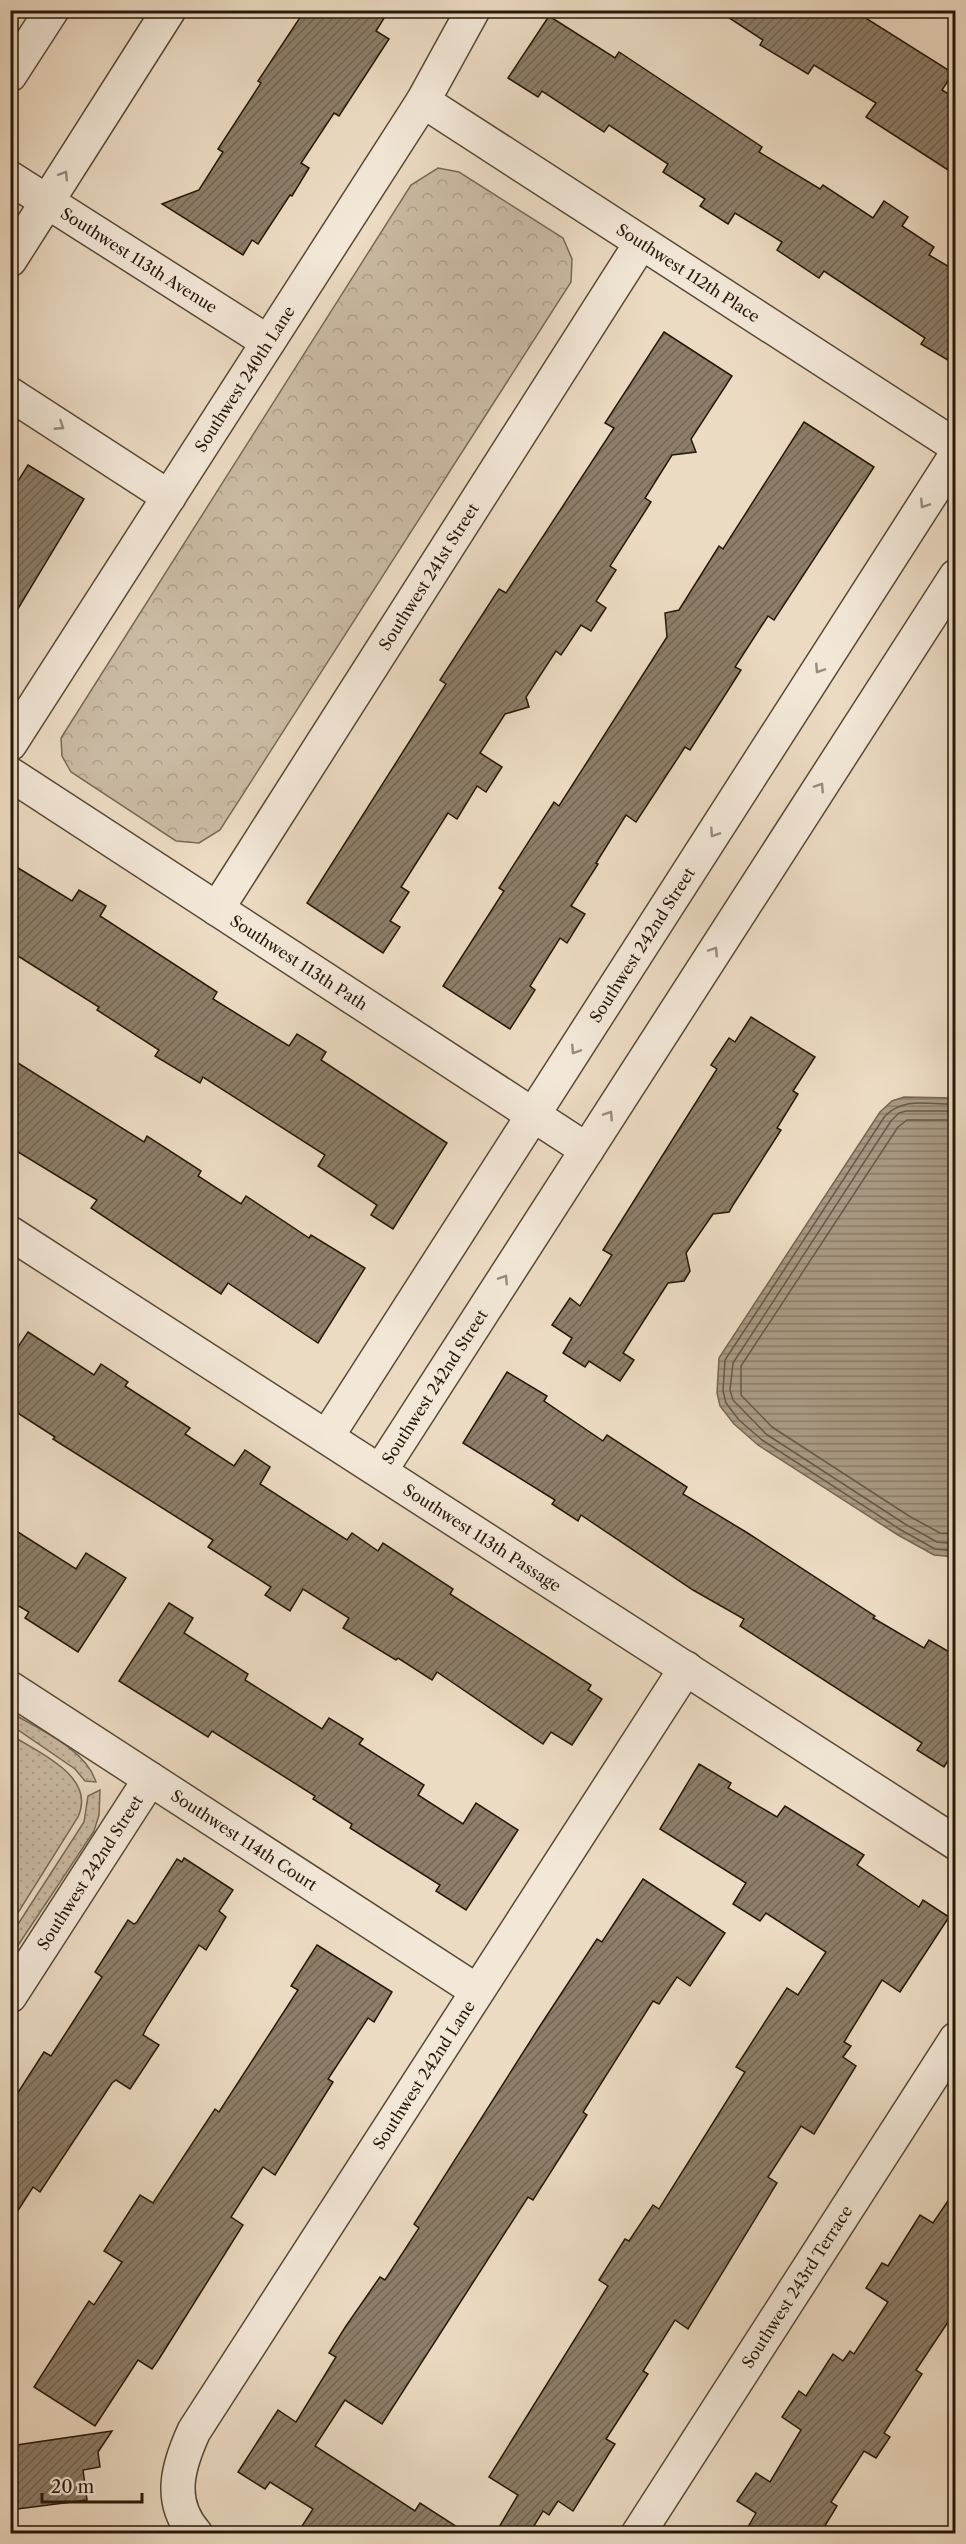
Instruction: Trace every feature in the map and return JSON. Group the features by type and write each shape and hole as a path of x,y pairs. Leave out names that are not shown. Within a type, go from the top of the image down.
{"street":[{"path":"10,75 52,10"},
{"path":"10,260 169,10"},
{"name":"Southwest 240th Lane","path":"10,744 423,100 473,10"},
{"name":"Southwest 112th Place","path":"423,100 956,446"},
{"name":"Southwest 113th Avenue","path":"10,178 268,342"},
{"name":"Southwest 241st Street","path":"217,909 641,243"},
{"path":"10,394 169,497"},
{"name":"Southwest 242nd Street","path":"328,1435 956,455"},
{"name":"Southwest 242nd Street","path":"381,1470 956,576"},
{"name":"Southwest 113th Path","path":"10,774 587,1150"},
{"name":"Southwest 113th Passage","path":"12,1238 328,1435 956,1843"},
{"name":"Southwest 242nd Lane","path":"196,2534 181,2510 176,2487 186,2449 194,2431 686,1668"},
{"name":"Southwest 114th Court","path":"10,1688 477,1991"},
{"name":"Southwest 242nd Street","path":"10,1996 150,1779"},
{"name":"Southwest 243rd Terrace","path":"638,2534 954,2043"}],"green space":[{"path":"438,168 459,172 563,238 572,259 571,282 220,830 199,843 176,841 71,772 62,756 61,738 411,185"},
{"path":"10,1712 72,1750 91,1770 96,1782 85,1781 75,1769 11,1725"},
{"path":"11,1735 61,1767 79,1789 82,1802 78,1817 11,1924"},
{"path":"100,1790 99,1815 94,1831 11,1956 11,1935 84,1822 88,1796"}],"water":[{"path":"904,1097 955,1098 955,1557 934,1555 898,1535 758,1445 734,1424 720,1406 717,1393 719,1358 880,1112 892,1101"}],"building":[{"path":"305,10 389,10 376,31 389,39 339,116 334,113 301,163 309,168 292,196 290,195 258,244 252,240 243,255 162,204 199,190 223,152 218,149 261,83 258,81"},
{"path":"717,10 853,10 953,73 942,90 956,99 956,175 866,117 876,103 814,65 808,74 760,45 763,40"},
{"path":"549,16 615,58 619,52 762,147 759,152 820,189 823,185 873,218 884,201 908,217 902,226 934,247 929,255 956,271 956,365 921,344 925,338 824,271 819,278 777,250 782,242 735,213 728,224 700,206 705,199 663,172 668,164 609,125 604,132 542,91 538,97 508,78"},
{"path":"664,332 732,376 691,439 696,452 672,455 645,498 651,502 610,566 616,570 596,601 606,608 591,631 581,625 561,655 556,651 526,697 529,707 505,714 480,753 502,767 486,792 477,786 457,819 448,813 401,887 409,892 390,921 400,927 383,953 307,903 446,684 440,680 499,589 506,593 614,428 605,423"},
{"path":"804,422 874,467 774,620 768,616 735,667 741,670 690,750 685,747 636,822 626,815 571,906 585,914 567,943 560,938 530,986 535,990 510,1029 443,986 504,891 499,888 554,802 559,806 667,637 665,613 679,610 719,546 723,549"},
{"path":"28,465 84,499 10,622 10,494"},
{"path":"10,863 72,901 79,890 106,906 100,916 217,992 213,999 289,1046 297,1034 326,1052 321,1060 447,1143 393,1229 371,1215 377,1205 318,1166 325,1155 203,1077 200,1083 155,1056 159,1050 97,1010 99,1007 10,951"},
{"path":"751,1017 815,1057 793,1091 798,1094 777,1128 781,1130 729,1212 713,1214 686,1253 690,1271 684,1281 668,1283 623,1353 634,1360 620,1381 589,1361 585,1367 563,1353 572,1338 552,1325 570,1298 580,1306 612,1255 603,1250 717,1069 711,1065 729,1038 735,1042"},
{"path":"10,1058 144,1142 147,1136 201,1171 198,1176 241,1204 246,1196 309,1238 311,1235 365,1268 318,1343 228,1283 221,1294 91,1208 97,1200 10,1147"},
{"path":"28,1332 94,1375 101,1364 128,1382 125,1386 190,1428 185,1434 234,1466 245,1450 270,1467 260,1484 347,1540 352,1533 378,1551 383,1543 453,1589 450,1594 591,1685 588,1690 602,1699 572,1745 551,1732 543,1744 437,1672 432,1680 398,1658 396,1660 343,1628 349,1618 303,1589 290,1611 265,1595 271,1587 208,1547 213,1540 53,1439 55,1437 10,1408 10,1359"},
{"path":"507,1372 547,1396 544,1401 603,1441 607,1435 687,1487 683,1494 875,1616 873,1618 924,1648 929,1640 956,1656 956,1748 944,1767 917,1750 922,1743 740,1626 744,1619 693,1590 581,1515 578,1521 552,1504 555,1500 463,1443"},
{"path":"10,1527 76,1569 86,1553 126,1578 78,1652 25,1618 29,1612 10,1601"},
{"path":"169,1603 193,1618 184,1633 248,1674 245,1680 322,1729 329,1718 363,1739 359,1744 424,1785 418,1795 463,1824 476,1803 518,1830 466,1910 436,1891 440,1885 350,1828 352,1824 313,1799 315,1796 212,1731 208,1737 119,1681"},
{"path":"699,1764 731,1783 728,1788 777,1817 785,1806 864,1855 857,1865 919,1907 923,1900 949,1917 900,1992 882,1980 844,2042 851,2046 843,2057 856,2066 814,2134 801,2126 768,2177 777,2183 688,2329 675,2320 643,2371 648,2374 606,2439 615,2444 573,2511 558,2501 549,2515 543,2511 529,2534 495,2534 518,2495 489,2477 608,2286 599,2280 625,2239 629,2241 653,2205 659,2209 745,2072 736,2067 787,1988 798,1995 826,1952 766,1913 760,1921 733,1904 746,1883 660,1829"},
{"path":"184,1858 233,1890 219,1911 226,1917 206,1950 199,1945 147,2027 143,2035 159,2045 130,2089 116,2080 112,2083 40,2192 33,2187 10,2223 10,2105 44,2052 51,2056 102,1977 95,1972 128,1920 134,1924 137,1922 177,1859 182,1862"},
{"path":"643,1879 725,1933 690,1986 677,1977 659,2004 653,2001 583,2112 587,2115 533,2200 528,2197 382,2424 345,2400 315,2446 415,2511 420,2503 468,2534 297,2534 313,2509 270,2482 265,2489 238,2472 278,2410 296,2422 336,2357 329,2353 346,2326 380,2277 385,2280 419,2228 414,2224 538,2029 597,1939 602,1942"},
{"path":"317,1945 392,1992 374,2022 368,2018 328,2079 333,2082 275,2175 263,2167 231,2217 243,2225 159,2359 152,2369 138,2360 95,2426 34,2387 89,2301 94,2305 122,2262 104,2251 140,2195 153,2203 215,2109 219,2112 298,1990 291,1986"},
{"path":"956,2189 956,2310 916,2370 922,2374 884,2433 890,2437 876,2458 864,2451 831,2502 837,2506 820,2534 744,2534 756,2513 737,2501 756,2473 770,2482 801,2430 782,2417 799,2391 806,2396 833,2354 843,2361 850,2351 854,2354 888,2302 866,2288 882,2263 888,2266 920,2215 933,2223"},
{"path":"112,2431 98,2452 100,2467 83,2470 87,2500 10,2510 10,2446"}]}
